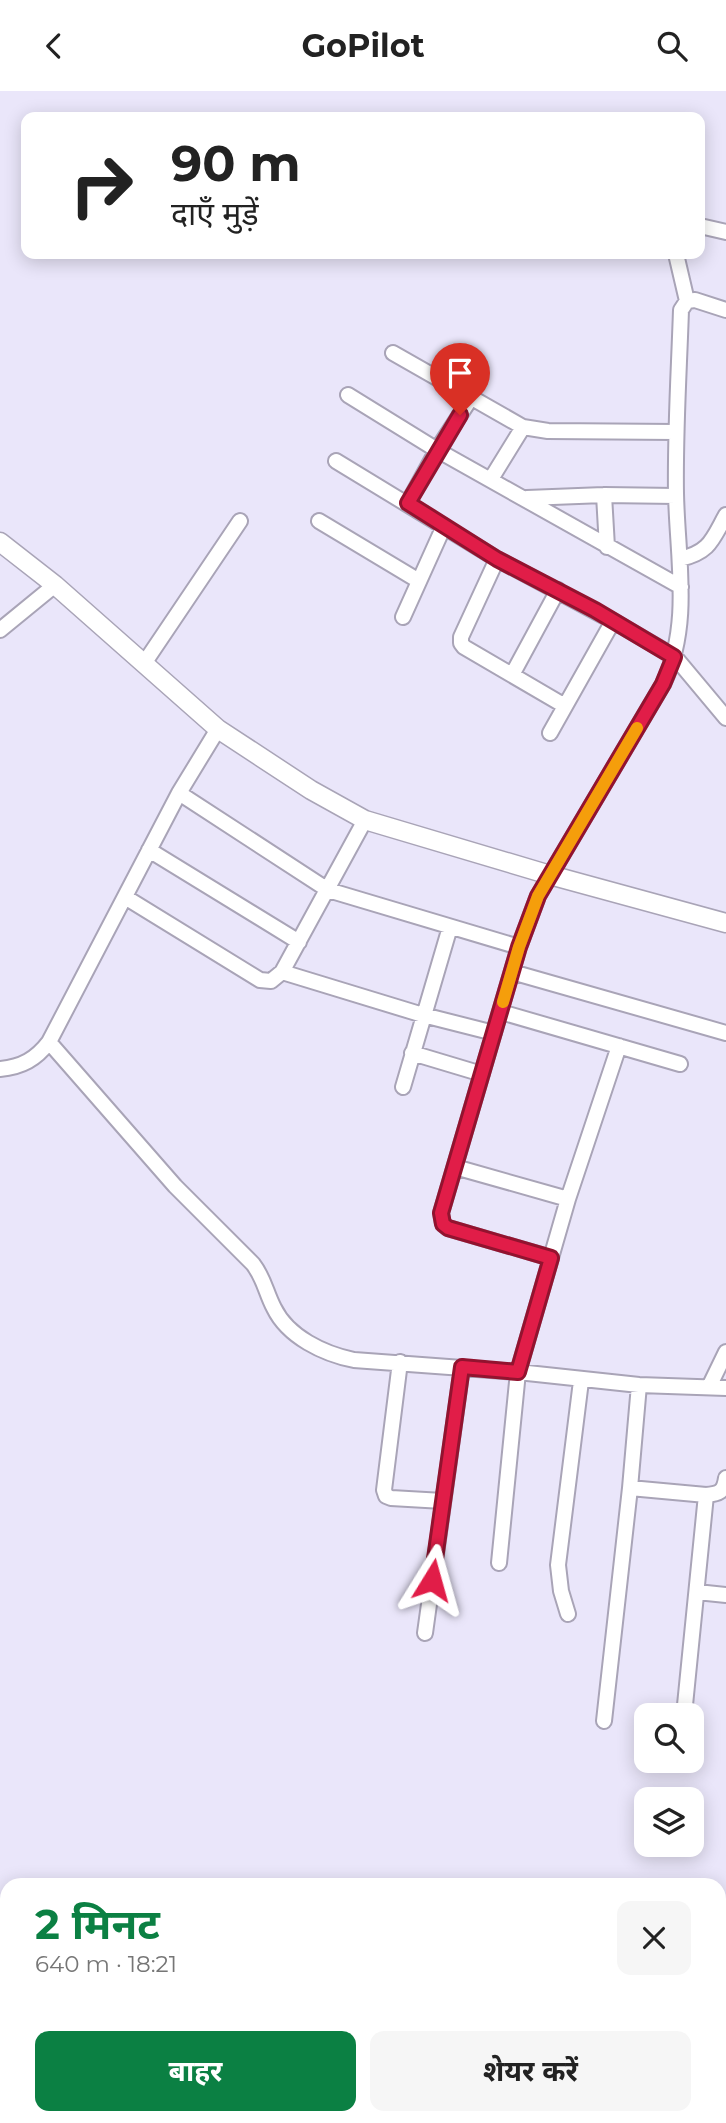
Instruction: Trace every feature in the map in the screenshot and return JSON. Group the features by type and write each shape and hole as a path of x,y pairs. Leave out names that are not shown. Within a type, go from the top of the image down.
{"street":[{"path":"705,227 726,232"},
{"path":"551,1258 443,1224 441,1213 519,947 538,896 663,684 674,657 681,587 676,432 681,310 687,301 677,259"},
{"path":"687,301 695,300 726,310"},
{"path":"393,353 523,427 563,432 676,432"},
{"path":"348,395 437,450 681,587"},
{"path":"408,503 437,450 471,398"},
{"path":"491,479 523,427"},
{"path":"336,461 497,559 558,590 674,657 726,718"},
{"path":"604,495 607,547"},
{"path":"526,498 676,496"},
{"path":"680,559 695,556 705,550 726,515"},
{"path":"145,663 240,521"},
{"path":"318,521 419,580"},
{"path":"403,617 444,526"},
{"path":"0,542 55,585 218,729 311,790 365,820 726,923"},
{"path":"497,559 461,637 461,643 565,706"},
{"path":"0,630 55,585"},
{"path":"512,675 558,590"},
{"path":"550,733 613,621"},
{"path":"0,1069 25,1064 39,1055 50,1042 179,793 218,729"},
{"path":"179,793 328,890 519,947"},
{"path":"125,897 260,980 271,981 282,972 365,820"},
{"path":"149,849 299,942"},
{"path":"403,1087 450,927"},
{"path":"282,972 423,1015 494,1033"},
{"path":"512,972 726,1033"},
{"path":"500,1012 680,1064"},
{"path":"50,1042 175,1186 253,1264 260,1273 275,1312 284,1324 317,1348 333,1356 354,1360 518,1372 581,1381 726,1388"},
{"path":"499,1563 518,1372 568,1199 619,1047"},
{"path":"412,1053 482,1074"},
{"path":"455,1167 568,1199"},
{"path":"709,1387 726,1352"},
{"path":"400,1362 384,1490 386,1496 391,1498 443,1501"},
{"path":"425,1633 462,1367"},
{"path":"568,1614 561,1591 558,1565 581,1381"},
{"path":"604,1721 639,1385"},
{"path":"630,1488 705,1495 722,1491 726,1478"},
{"path":"685,1703 705,1495"},
{"path":"697,1592 726,1595"}],"slow traffic":[{"path":"503,1002 538,896 637,728"}],"route":[{"path":"432,1580 462,1367 518,1372 551,1258 448,1228 443,1224 441,1213 519,947 538,896 663,684 674,657 595,610 497,559 408,503 460,415"}]}
